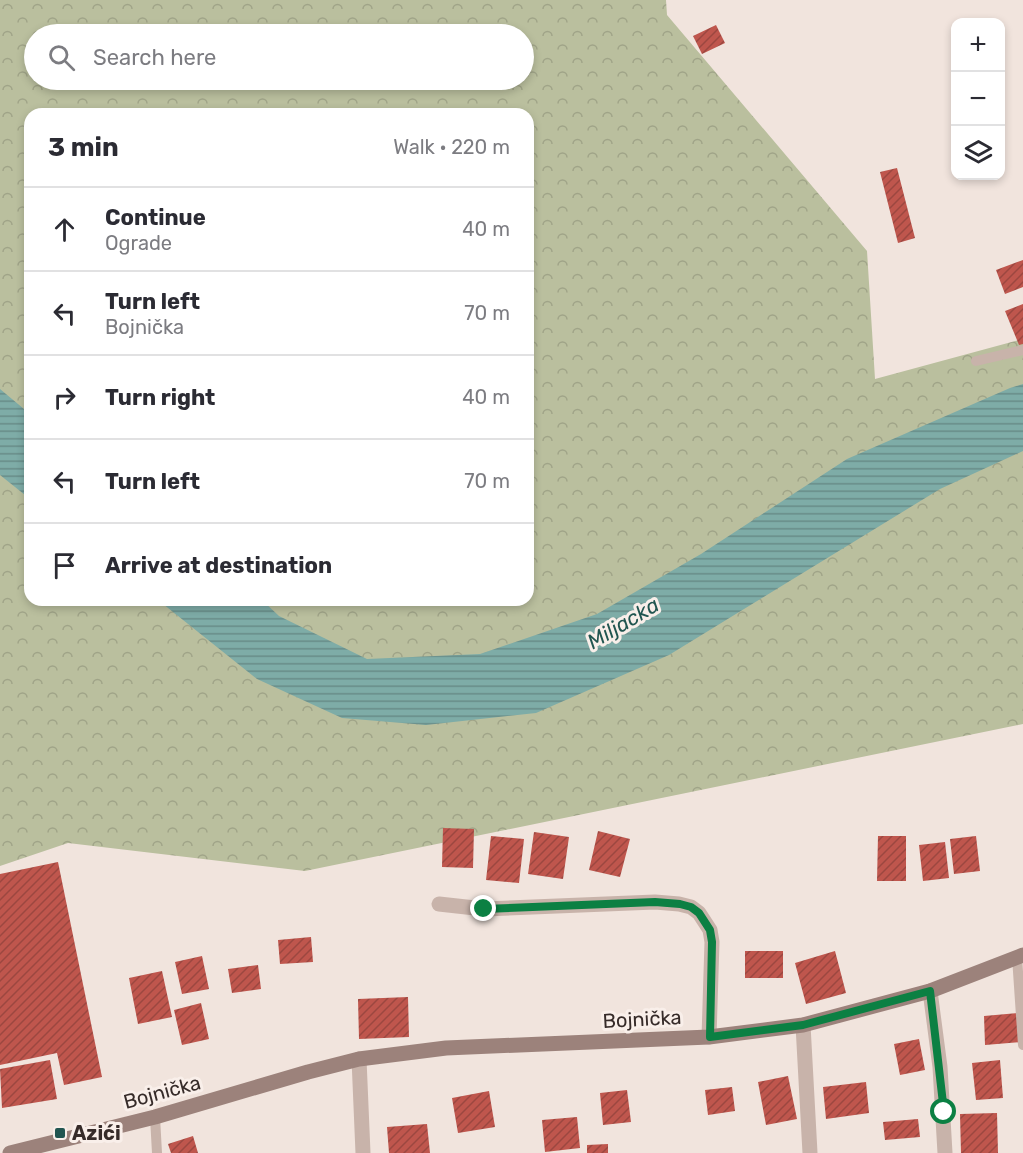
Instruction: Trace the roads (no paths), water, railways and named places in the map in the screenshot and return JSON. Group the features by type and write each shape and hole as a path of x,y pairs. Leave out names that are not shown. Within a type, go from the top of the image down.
{"main road":[{"name":"Bojnička","path":"10,1153 155,1117 359,1059 446,1048 710,1037 803,1025 930,991 1020,956"}],"street":[{"path":"439,904 484,909 655,902 691,907 705,920 712,942 710,1037"},
{"path":"930,991 941,1079 945,1153"},
{"path":"803,1025 810,1153"},
{"path":"359,1059 363,1153"}],"lane":[{"path":"976,361 1023,350"},
{"path":"1020,956 1023,1044"},
{"path":"155,1117 157,1153"}],"water":[{"name":"Miljacka","path":"1023,384 1023,451 940,489 669,655 536,713 426,725 342,718 257,679 166,606 268,606 279,616 367,659 480,654 597,614 701,554 847,459"},
{"path":"0,389 24,409 24,494 0,475"}],"place":[{"name":"Azići","path":"60,1133"}]}
